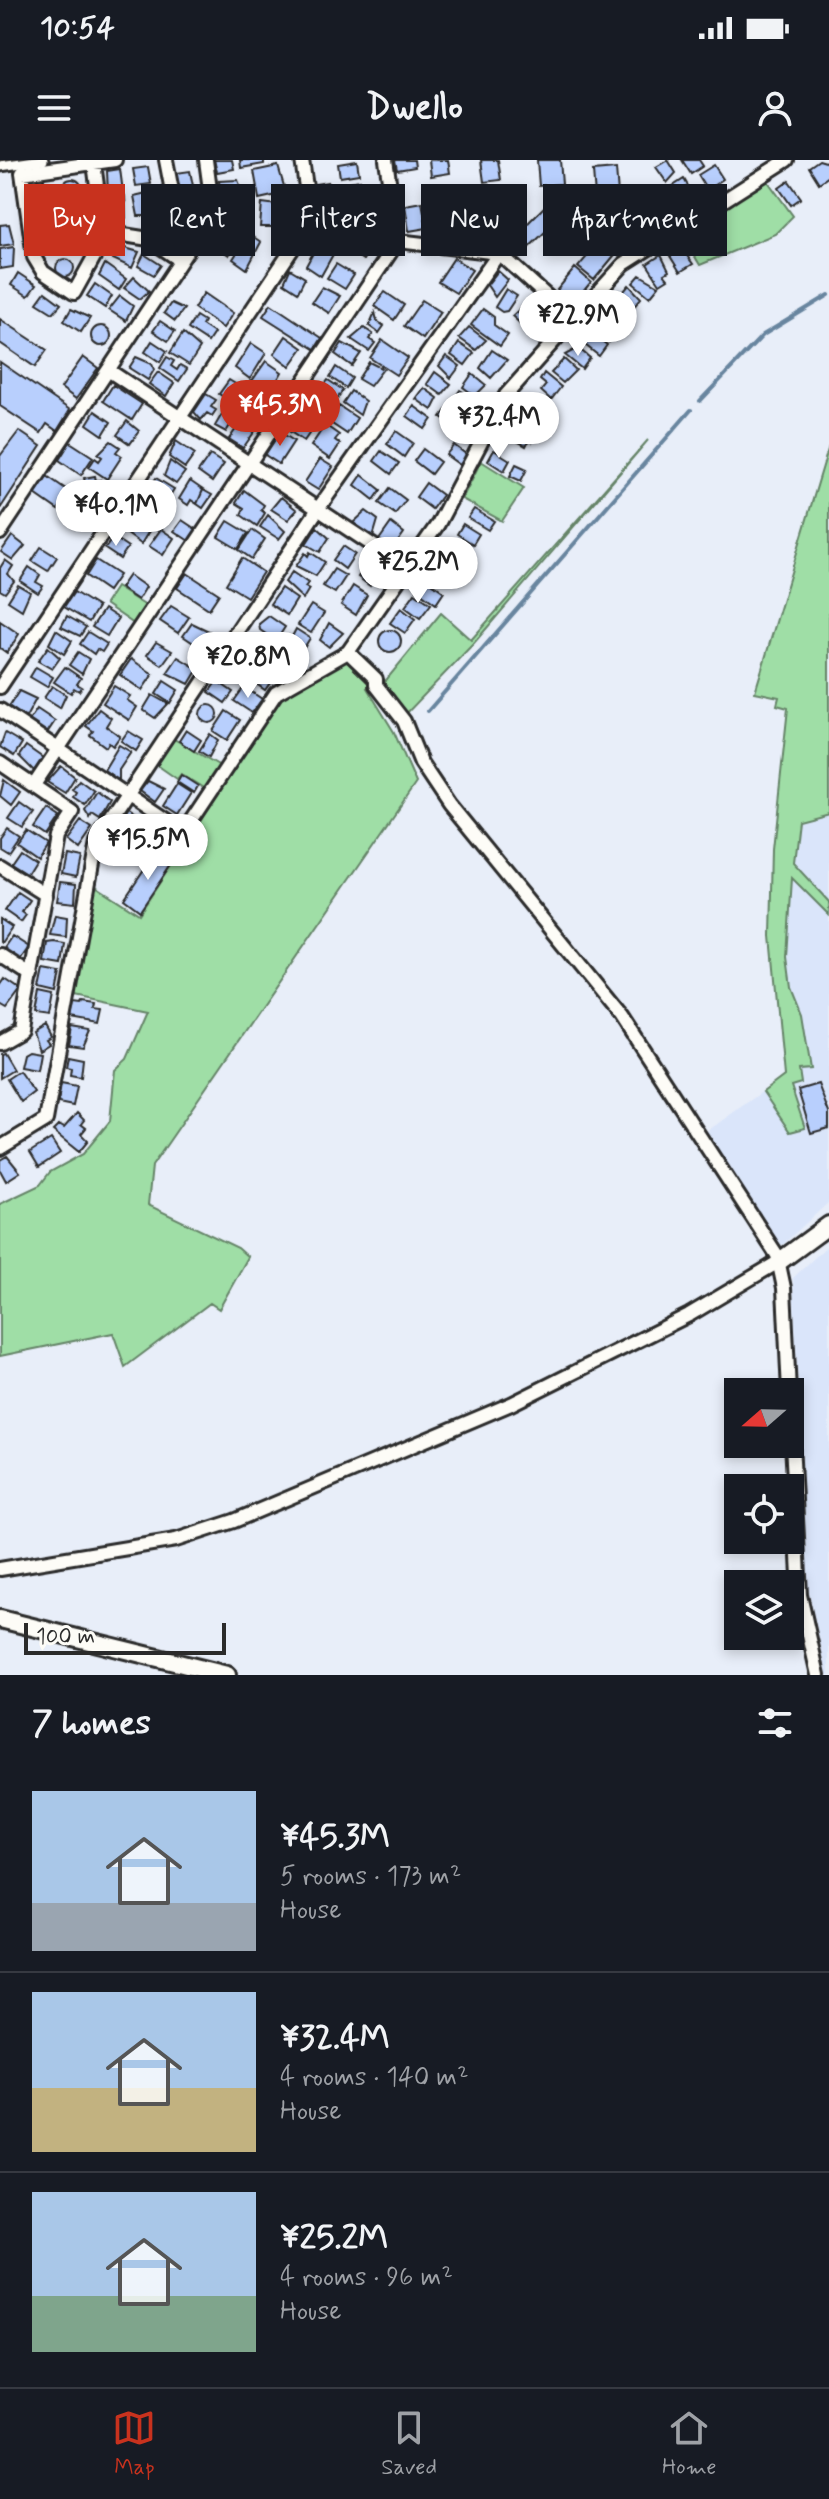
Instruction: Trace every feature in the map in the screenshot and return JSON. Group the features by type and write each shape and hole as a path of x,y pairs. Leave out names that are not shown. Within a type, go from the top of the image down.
{"street":[{"path":"0,166 43,160"},
{"path":"24,187 22,173 115,160"},
{"path":"166,160 171,184"},
{"path":"0,533 213,212 206,160"},
{"path":"0,687 311,221 302,160"},
{"path":"386,160 390,184"},
{"path":"0,710 183,833 276,693 348,652 438,524 506,395 573,320 624,264 787,160"},
{"path":"94,163 97,184"},
{"path":"34,256 43,272 74,293 97,256"},
{"path":"174,256 180,260"},
{"path":"34,785 388,256"},
{"path":"0,1148 46,1120 96,843 318,509 497,256"},
{"path":"502,256 573,320"},
{"path":"108,370 407,568"},
{"path":"348,652 376,679 376,685 404,721 421,763 449,805 622,1017 780,1261 788,1378"},
{"path":"0,763 72,812 56,836 21,1031 0,1043"},
{"path":"0,866 46,895"},
{"path":"0,955 32,976"},
{"path":"0,1569 176,1540 234,1521 511,1404 689,1315 780,1261 829,1225"},
{"path":"793,1458 800,1595 818,1675"},
{"path":"0,1619 227,1675"}],"shaded area":[{"path":"829,446 829,1202 780,1247 706,1132 784,1076 771,936 773,849 787,715 812,605"},
{"path":"829,1244 829,1675 807,1583 801,1458 804,1458 804,1378 798,1378 793,1278"}],"green space":[{"path":"767,180 793,216 775,234 727,254 727,206"},
{"path":"695,256 722,256 700,265"},
{"path":"648,440 474,643 404,716 382,685 441,613 471,640"},
{"path":"829,446 829,812 798,820 793,863 829,902 829,915 792,878 787,957 791,987 802,1014 811,1069 799,1070 801,1083 791,1086 805,1128 790,1132 763,1092 784,1076 771,936 773,849 788,708 777,705 779,697 755,692"},
{"path":"481,461 524,488 502,521 462,499"},
{"path":"116,587 146,606 134,624 105,604"},
{"path":"343,661 348,662 371,686 367,688 394,732 416,783 152,1166 148,1205 238,1248 248,1257 219,1309 210,1303 125,1367 113,1333 0,1356 0,1204 40,1185 50,1172 83,1154 110,1121 115,1070 127,1059 148,1011 76,996 94,885 139,914 281,698"},
{"path":"174,739 220,766 205,789 181,774 177,779 157,765"}],"building":[{"path":"214,160 232,160 234,169 217,172"},
{"path":"240,160 264,160 264,164 241,168"},
{"path":"395,160 414,160 415,167 397,170"},
{"path":"429,160 448,160 450,173 431,176"},
{"path":"481,160 498,160 501,180 484,182"},
{"path":"537,160 560,160 562,184 539,186"},
{"path":"668,160 676,173 667,183 656,167"},
{"path":"682,160 699,160 703,166 691,174"},
{"path":"819,160 829,163 829,176 819,183 809,167"},
{"path":"357,161 359,174 340,177 338,164"},
{"path":"714,165 723,179 716,184 703,184 698,175"},
{"path":"278,166 283,184 271,184 271,196 259,199 254,171"},
{"path":"148,167 151,184 136,186 133,169"},
{"path":"120,169 122,184 108,184 107,171"},
{"path":"616,169 617,184 594,184 593,171"},
{"path":"190,171 193,184 178,184 176,173"},
{"path":"72,179 80,184 64,184"},
{"path":"238,180 240,184 219,184 219,181"},
{"path":"360,180 361,184 339,184"},
{"path":"789,181 801,198 791,205 779,188"},
{"path":"141,194 141,216 138,216 134,196"},
{"path":"421,202 421,229 409,231 405,205"},
{"path":"262,203 271,204 271,227 260,227"},
{"path":"543,208 543,234 527,249 527,224"},
{"path":"9,224 14,244 0,246 0,225"},
{"path":"255,238 261,242 255,254"},
{"path":"14,247 13,267 0,269 0,249"},
{"path":"125,248 139,252 132,268 113,259 114,256 125,256"},
{"path":"143,256 161,265 154,275 138,266"},
{"path":"235,256 254,256 247,269 233,259"},
{"path":"311,256 332,256 321,276 306,266"},
{"path":"587,256 614,256 594,280 578,267"},
{"path":"662,256 669,271 664,274 668,279 660,284 647,264"},
{"path":"670,256 687,256 693,264 680,272"},
{"path":"454,258 472,270 456,293 438,282"},
{"path":"61,259 69,259 74,268 72,275 61,277 56,272 56,264"},
{"path":"105,264 126,279 119,290 99,276"},
{"path":"336,264 354,275 345,289 327,278"},
{"path":"575,268 591,282 573,304 557,290"},
{"path":"290,269 305,278 298,292 284,283"},
{"path":"498,271 508,280 495,297 487,285"},
{"path":"18,273 36,285 28,296 11,285"},
{"path":"640,275 659,286 650,297 633,283"},
{"path":"134,277 149,291 140,299 124,288"},
{"path":"95,284 112,296 105,308 87,296"},
{"path":"629,285 641,298 632,309 619,297"},
{"path":"322,287 340,296 329,313 312,302"},
{"path":"506,289 517,296 507,311 502,312 495,307"},
{"path":"45,292 61,304 53,313 37,303"},
{"path":"385,292 404,305 394,320 374,306"},
{"path":"204,293 233,313 223,328 194,308"},
{"path":"120,296 133,306 126,321 109,310"},
{"path":"422,300 441,312 423,339 404,326"},
{"path":"171,303 184,309 175,321 164,313"},
{"path":"526,303 539,313 525,328 512,316"},
{"path":"271,304 322,338 315,349 263,316"},
{"path":"615,304 632,318 625,325 622,326 604,310"},
{"path":"71,309 90,318 81,332 64,321"},
{"path":"483,309 494,317 494,325 508,335 500,346 471,325"},
{"path":"375,312 377,321 384,326 379,333 369,326"},
{"path":"196,316 204,321 202,325 214,333 208,342 188,329"},
{"path":"601,317 617,331 609,342 592,329"},
{"path":"0,319 47,350 35,367 0,343"},
{"path":"542,319 552,329 544,340 529,330 536,320"},
{"path":"160,321 175,331 168,341 153,331"},
{"path":"101,326 108,329 111,336 108,343 101,346 94,343 91,336 94,329"},
{"path":"469,327 486,340 476,350 459,338"},
{"path":"364,328 373,334 369,339 375,343 369,351 351,339"},
{"path":"183,333 200,348 189,365 170,353"},
{"path":"585,334 590,338 593,334 607,345 599,356 580,341"},
{"path":"286,336 303,348 290,366 274,354"},
{"path":"382,340 408,358 396,375 370,358"},
{"path":"152,341 167,351 160,362 145,352"},
{"path":"251,343 266,353 250,379 235,368"},
{"path":"342,343 361,353 352,366 335,354"},
{"path":"459,343 474,353 465,365 451,355"},
{"path":"578,348 590,358 582,369 565,355"},
{"path":"492,350 507,360 491,378 480,368"},
{"path":"446,356 460,366 451,378 439,366"},
{"path":"83,357 98,368 76,399 61,388"},
{"path":"136,357 152,364 154,370 148,380 129,368"},
{"path":"167,357 174,361 171,366 177,370 180,365 187,369 179,381 160,368"},
{"path":"564,359 576,370 563,383 551,373"},
{"path":"266,361 282,372 270,393 252,381"},
{"path":"0,362 70,410 57,431 47,424 41,433 0,406"},
{"path":"369,362 383,369 370,386 358,379"},
{"path":"336,367 352,378 346,388 330,377"},
{"path":"158,372 174,383 166,396 149,384"},
{"path":"435,372 451,384 442,395 427,384"},
{"path":"544,373 561,387 551,400 541,391 546,385 540,380"},
{"path":"472,374 486,385 475,396 463,387"},
{"path":"229,380 253,395 243,410 219,394"},
{"path":"328,380 343,390 335,402 320,391"},
{"path":"113,385 142,404 132,420 103,401"},
{"path":"424,388 438,398 432,410 416,399"},
{"path":"460,390 476,400 465,412 451,403"},
{"path":"351,391 365,401 360,415 343,403"},
{"path":"206,394 216,400 211,407 216,410 212,416 207,413 201,420 194,412"},
{"path":"316,397 328,406 324,411 329,414 324,421 303,406 308,399 313,402"},
{"path":"517,402 528,407 522,422 507,416"},
{"path":"543,404 549,413 536,429 528,422"},
{"path":"339,406 357,418 347,434 329,422"},
{"path":"414,406 432,419 425,429 407,416"},
{"path":"449,406 464,416 456,427 441,417"},
{"path":"225,409 236,416 226,432 215,426"},
{"path":"95,411 111,422 103,435 87,424"},
{"path":"297,418 313,428 304,441 286,429"},
{"path":"127,421 139,431 130,444 117,435"},
{"path":"241,422 255,431 243,448 229,439"},
{"path":"514,423 536,433 532,442 529,440 526,446 505,434"},
{"path":"325,425 339,435 335,440 340,444 330,459 311,446"},
{"path":"19,431 41,446 0,509 0,456"},
{"path":"396,431 413,443 404,457 387,444"},
{"path":"280,432 294,441 279,464 265,455"},
{"path":"111,441 120,447 116,452 122,456 107,479 89,467 95,458 99,461 102,457 98,454"},
{"path":"176,441 195,454 185,468 169,457"},
{"path":"70,442 93,457 81,475 59,460"},
{"path":"454,445 467,455 460,465 446,455"},
{"path":"423,449 440,462 431,474 414,461"},
{"path":"494,450 510,460 504,471 488,461"},
{"path":"381,451 399,463 391,474 374,461"},
{"path":"210,455 224,464 212,482 198,472"},
{"path":"320,459 333,467 318,490 305,482"},
{"path":"170,461 185,472 176,484 164,476"},
{"path":"516,464 527,469 521,481 510,476"},
{"path":"362,475 381,490 374,500 355,485"},
{"path":"47,476 70,492 58,510 35,494"},
{"path":"95,476 96,481 101,480 104,495 90,499 83,493 81,483 85,482 84,478"},
{"path":"156,478 174,489 166,502 148,490"},
{"path":"190,481 203,490 197,504 191,500 188,505 179,499"},
{"path":"426,483 442,495 432,509 416,497"},
{"path":"390,488 406,500 395,514 379,503"},
{"path":"203,490 212,495 203,508 197,504"},
{"path":"244,490 264,505 261,510 265,513 257,526 241,515 244,508 236,503"},
{"path":"147,495 164,507 157,518 142,507"},
{"path":"80,497 83,509 94,519 87,529 66,511 69,510 67,500"},
{"path":"281,497 297,510 288,520 271,509"},
{"path":"474,509 494,521 488,530 468,518"},
{"path":"366,511 378,520 373,537 353,523"},
{"path":"130,513 138,518 135,523 149,531 141,544 119,528"},
{"path":"268,515 285,531 279,539 260,527"},
{"path":"182,520 197,530 189,541 174,531"},
{"path":"228,521 248,533 238,549 218,537"},
{"path":"391,523 404,533 392,550 379,540"},
{"path":"463,524 479,534 473,544 457,534"},
{"path":"317,527 329,538 320,552 306,544"},
{"path":"161,529 174,538 163,555 149,546"},
{"path":"252,530 265,539 252,559 239,550"},
{"path":"12,536 25,546 13,560 1,552"},
{"path":"113,537 128,547 120,559 105,549"},
{"path":"452,541 464,549 456,561 443,552"},
{"path":"343,546 355,554 345,569 333,560"},
{"path":"41,547 57,557 48,571 32,561"},
{"path":"310,552 325,562 316,576 296,566 305,553 308,556"},
{"path":"242,558 263,572 247,597 226,584"},
{"path":"5,560 13,566 8,574 14,581 5,593 0,590 0,568"},
{"path":"96,560 119,575 108,591 86,576"},
{"path":"369,560 381,568 370,586 358,577"},
{"path":"441,560 455,570 448,581 434,571"},
{"path":"29,567 40,575 36,582 43,586 38,593 20,581"},
{"path":"334,569 346,576 335,593 323,586"},
{"path":"292,572 308,583 305,587 309,589 303,599 285,582"},
{"path":"187,573 219,594 209,609 177,588"},
{"path":"129,575 146,587 138,600 120,588"},
{"path":"425,578 444,592 436,604 417,590"},
{"path":"18,585 30,592 22,610 8,601"},
{"path":"353,586 367,595 356,615 341,605"},
{"path":"281,588 297,599 287,615 270,604"},
{"path":"74,592 98,607 89,622 64,607"},
{"path":"415,593 431,604 420,618 405,607"},
{"path":"311,605 324,613 311,633 298,625"},
{"path":"171,606 189,617 178,633 160,621"},
{"path":"401,608 415,619 405,633 390,623"},
{"path":"104,609 118,618 107,636 92,627"},
{"path":"67,616 86,627 80,636 61,627"},
{"path":"269,616 285,627 276,641 260,630 259,624"},
{"path":"0,621 19,634 7,653 0,648"},
{"path":"192,623 215,634 204,650 183,636"},
{"path":"329,623 343,633 329,647 320,640"},
{"path":"296,629 310,638 299,656 286,648"},
{"path":"56,630 72,641 64,654 49,644"},
{"path":"390,630 401,641 390,652 379,641"},
{"path":"88,632 107,644 102,652 97,649 94,654 80,644"},
{"path":"245,640 262,651 250,669 230,656"},
{"path":"156,642 172,651 162,665 147,655"},
{"path":"271,646 285,655 281,670 262,659"},
{"path":"48,647 60,658 52,669 38,661"},
{"path":"78,652 89,659 82,674 69,665"},
{"path":"178,657 198,669 189,684 167,673"},
{"path":"131,659 153,674 142,690 120,675"},
{"path":"258,666 272,680 265,690 249,679"},
{"path":"36,667 53,677 47,687 30,677"},
{"path":"65,667 81,678 77,684 82,687 79,691 74,688 71,693 54,682"},
{"path":"164,681 178,690 170,703 156,694"},
{"path":"217,681 233,692 225,703 209,692"},
{"path":"52,686 66,695 60,708 44,698"},
{"path":"114,686 130,696 127,700 137,707 129,720 103,703"},
{"path":"244,687 262,699 252,713 234,701"},
{"path":"19,691 36,699 25,719 8,708"},
{"path":"152,695 168,704 155,718 143,710"},
{"path":"205,705 213,705 218,714 216,721 205,723 200,718 200,710"},
{"path":"37,709 55,721 47,733 29,721"},
{"path":"99,709 111,718 106,726 120,736 113,746 109,743 106,747 90,735 93,731 86,726"},
{"path":"226,711 240,720 227,740 213,731"},
{"path":"186,730 201,740 194,751 179,741"},
{"path":"128,731 143,740 136,751 121,741"},
{"path":"5,733 22,743 14,756 0,747"},
{"path":"210,734 218,740 209,757 199,751"},
{"path":"119,745 131,752 119,770 119,781 104,770"},
{"path":"26,746 43,758 34,771 19,756"},
{"path":"61,766 75,777 65,793 47,782"},
{"path":"181,775 198,786 194,793 177,782"},
{"path":"4,780 20,792 11,805 0,796"},
{"path":"79,780 94,791 85,805 73,797 76,792 72,789"},
{"path":"148,781 164,789 155,802 140,791"},
{"path":"177,784 191,793 177,815 163,806"},
{"path":"97,792 110,802 100,820 92,815 90,819 85,811"},
{"path":"19,802 33,812 22,827 8,818"},
{"path":"46,808 58,816 45,835 33,827"},
{"path":"126,813 144,825 123,857 105,845"},
{"path":"80,821 92,829 78,849 66,840"},
{"path":"7,828 19,836 8,852 0,847 0,838"},
{"path":"26,830 46,843 37,857 17,843"},
{"path":"20,850 35,860 27,873 11,863"},
{"path":"155,853 171,865 140,911 124,899"},
{"path":"65,854 80,857 76,877 61,874"},
{"path":"60,882 76,884 75,903 57,901"},
{"path":"18,892 30,900 22,912 26,915 21,922 5,911"},
{"path":"55,915 67,917 66,937 50,935"},
{"path":"0,919 12,927 1,943 0,942"},
{"path":"12,936 29,947 20,960 3,949"},
{"path":"47,943 65,944 62,965 44,962"},
{"path":"44,970 61,973 57,993 40,989"},
{"path":"5,979 21,990 7,1009 0,1005 0,986"},
{"path":"40,993 54,996 50,1017 36,1015"},
{"path":"83,1002 96,1004 95,1009 103,1010 100,1024 72,1019 75,1004 82,1005"},
{"path":"45,1026 51,1037 46,1040 49,1044 39,1050 33,1033"},
{"path":"72,1028 90,1031 83,1047 69,1045"},
{"path":"28,1051 40,1053 37,1070 20,1067 23,1054"},
{"path":"3,1053 13,1070 0,1078 0,1054"},
{"path":"68,1056 83,1059 81,1077 70,1075 71,1068 66,1067"},
{"path":"19,1071 34,1092 21,1102 7,1079"},
{"path":"61,1083 77,1086 73,1106 58,1103"},
{"path":"818,1084 829,1113 829,1128 811,1133 798,1090"},
{"path":"77,1113 84,1120 81,1124 86,1128 81,1134 88,1141 79,1152 53,1131 59,1125 64,1128"},
{"path":"51,1139 60,1153 39,1167 30,1152"},
{"path":"7,1156 20,1172 6,1181 0,1170 0,1160"}],"waterway":[{"path":"700,401 763,335 829,295"},
{"path":"428,711 691,410"}]}
